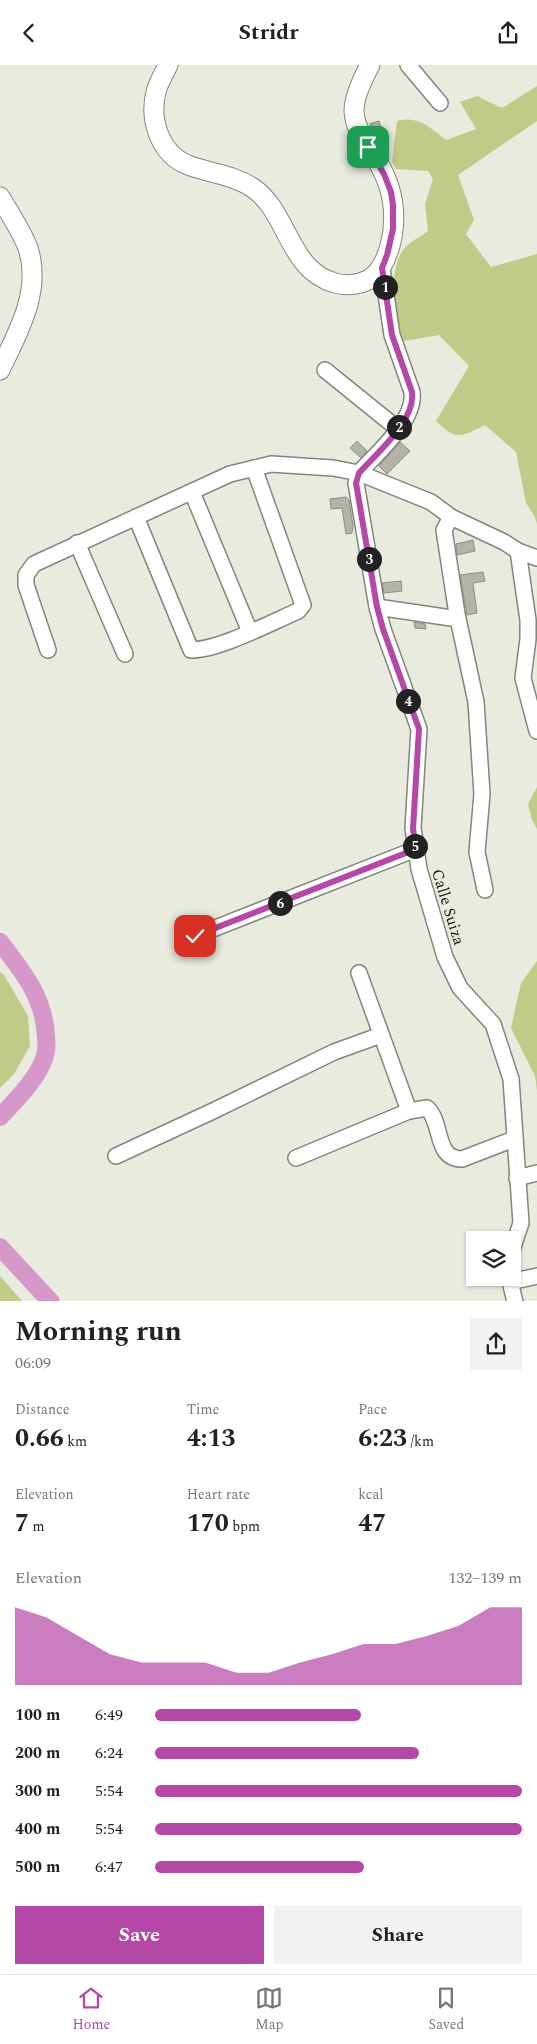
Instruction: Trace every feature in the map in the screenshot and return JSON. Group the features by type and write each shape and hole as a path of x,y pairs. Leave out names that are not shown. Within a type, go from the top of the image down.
{"main road":[{"path":"168,65 156,90 153,115 165,147 177,159 187,165 235,179 254,189 270,206 301,261 318,276 328,281 348,285 368,280 382,268 393,229 391,192 384,174 362,136 354,111 364,77 370,65"},
{"path":"0,197 25,242 32,264 33,277 24,316 0,370"}],"street":[{"path":"408,65 440,103"},
{"path":"359,473 398,429 411,409 413,401 412,392 392,335 382,268"},
{"path":"325,370 398,429"},
{"path":"48,650 26,585 26,575 34,564 230,474 271,464 359,473 431,502 451,517 504,542 518,551 537,558"},
{"path":"136,517 191,650 203,650 250,631 298,611 303,605 254,468"},
{"name":"Calle Suiza","path":"359,473 356,483 377,607 419,729 413,829 419,869 445,957 460,988 493,1024 511,1079 520,1223 518,1231"},
{"path":"192,492 250,631"},
{"path":"451,517 444,530 458,619 476,702 482,794 477,852 485,890"},
{"path":"78,543 125,654"},
{"path":"518,551 528,620 528,639 523,678 537,731"},
{"path":"377,607 458,619"},
{"path":"195,936 416,849"},
{"path":"358,973 408,1111"},
{"path":"116,1156 334,1052 381,1035"},
{"path":"296,1158 408,1111 427,1107 432,1113 445,1153 453,1159 462,1159 514,1139"},
{"path":"517,1177 537,1173"},
{"path":"511,1290 537,1276"}],"green space":[{"path":"537,86 537,121 458,175 474,220 466,234 491,267 537,254 537,524 526,503 516,452 485,425 459,435 449,432 436,421 469,366 439,335 404,341 400,331 394,308 395,271 405,247 428,231 425,204 433,179 428,171 396,169 392,162 397,121 418,121 446,140 476,129 460,102 477,96 502,108"},
{"path":"537,787 537,829 532,820 528,804"},
{"path":"537,961 537,1091 535,1076 511,1028 521,983"},
{"path":"0,972 4,975 28,1016 30,1046 14,1074 0,1088"},
{"path":"0,1276 22,1301 0,1301"}],"building":[{"path":"379,121 382,132 374,135 370,124"},
{"path":"357,441 367,451 361,458 350,448"},
{"path":"400,442 410,451 387,474 379,466"},
{"path":"346,497 349,500 353,526 352,533 346,534 342,508 331,509 330,499"},
{"path":"473,540 475,551 457,555 456,544"},
{"path":"483,572 485,581 473,583 477,613 467,615 460,575"},
{"path":"401,581 402,591 384,593 382,583"},
{"path":"414,622 425,624 426,629 415,628"}],"waterway":[{"path":"0,942 37,997 46,1036 44,1060 34,1078 0,1117"},
{"path":"0,1247 50,1301"}],"route":[{"path":"195,936 416,849 413,829 419,729 377,607 356,483 359,473 406,418 413,401 412,392 392,335 382,268 393,229 394,218 391,192 384,174 368,147"}]}
